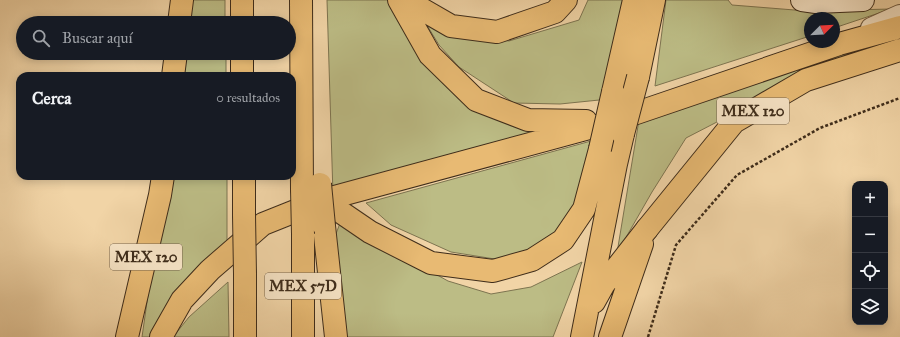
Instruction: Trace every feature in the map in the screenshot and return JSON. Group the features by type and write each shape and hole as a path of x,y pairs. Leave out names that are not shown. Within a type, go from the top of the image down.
{"main road":[{"path":"180,16 182,0"},
{"path":"242,0 242,16"},
{"name":"MEX 57D","path":"301,0 302,94 315,191 303,234 303,337"},
{"name":"MEX 120","path":"399,0 430,55 476,100 528,120 580,121 615,128 897,23"},
{"path":"406,0 451,26 497,32 555,12 566,0"},
{"path":"315,191 370,232 432,262 493,271 532,260 563,240 584,209 600,149 634,0"},
{"path":"582,337 616,164 615,128 638,77 654,0"},
{"path":"802,0 816,2 863,0"},
{"name":"MEX 120","path":"610,337 647,229 734,122 806,80 900,50"},
{"path":"174,72 175,60"},
{"path":"242,60 242,72"},
{"path":"161,337 182,300 210,270 263,224 315,191 615,128"},
{"name":"MEX 120","path":"127,337 160,195 162,180"},
{"name":"MEX 57D","path":"244,180 245,337"},
{"path":"315,191 324,226 336,337"},
{"path":"573,337 604,284 647,229"}],"path":[{"path":"648,337 676,245 737,175 820,128 900,98"}],"green space":[{"path":"191,0 225,0 225,16 189,16"},
{"path":"327,0 394,0 449,81 570,123 333,195"},
{"path":"588,0 632,0 609,99 560,104 514,103 459,67 439,45 425,22 455,32 509,41 579,20"},
{"path":"666,0 728,0 732,5 807,11 891,9 840,26 840,12 804,12 804,38 655,86"},
{"path":"858,49 686,138 652,192 617,253 639,120"},
{"path":"182,60 226,60 226,72 181,72"},
{"path":"591,141 576,213 547,247 501,260 451,252 391,225 366,203"},
{"path":"164,180 227,180 227,257 152,337 142,337"},
{"path":"342,218 387,247 448,281 491,294 531,287 582,262 553,337 340,337 334,239"},
{"path":"228,282 229,337 173,337 189,317"}]}
